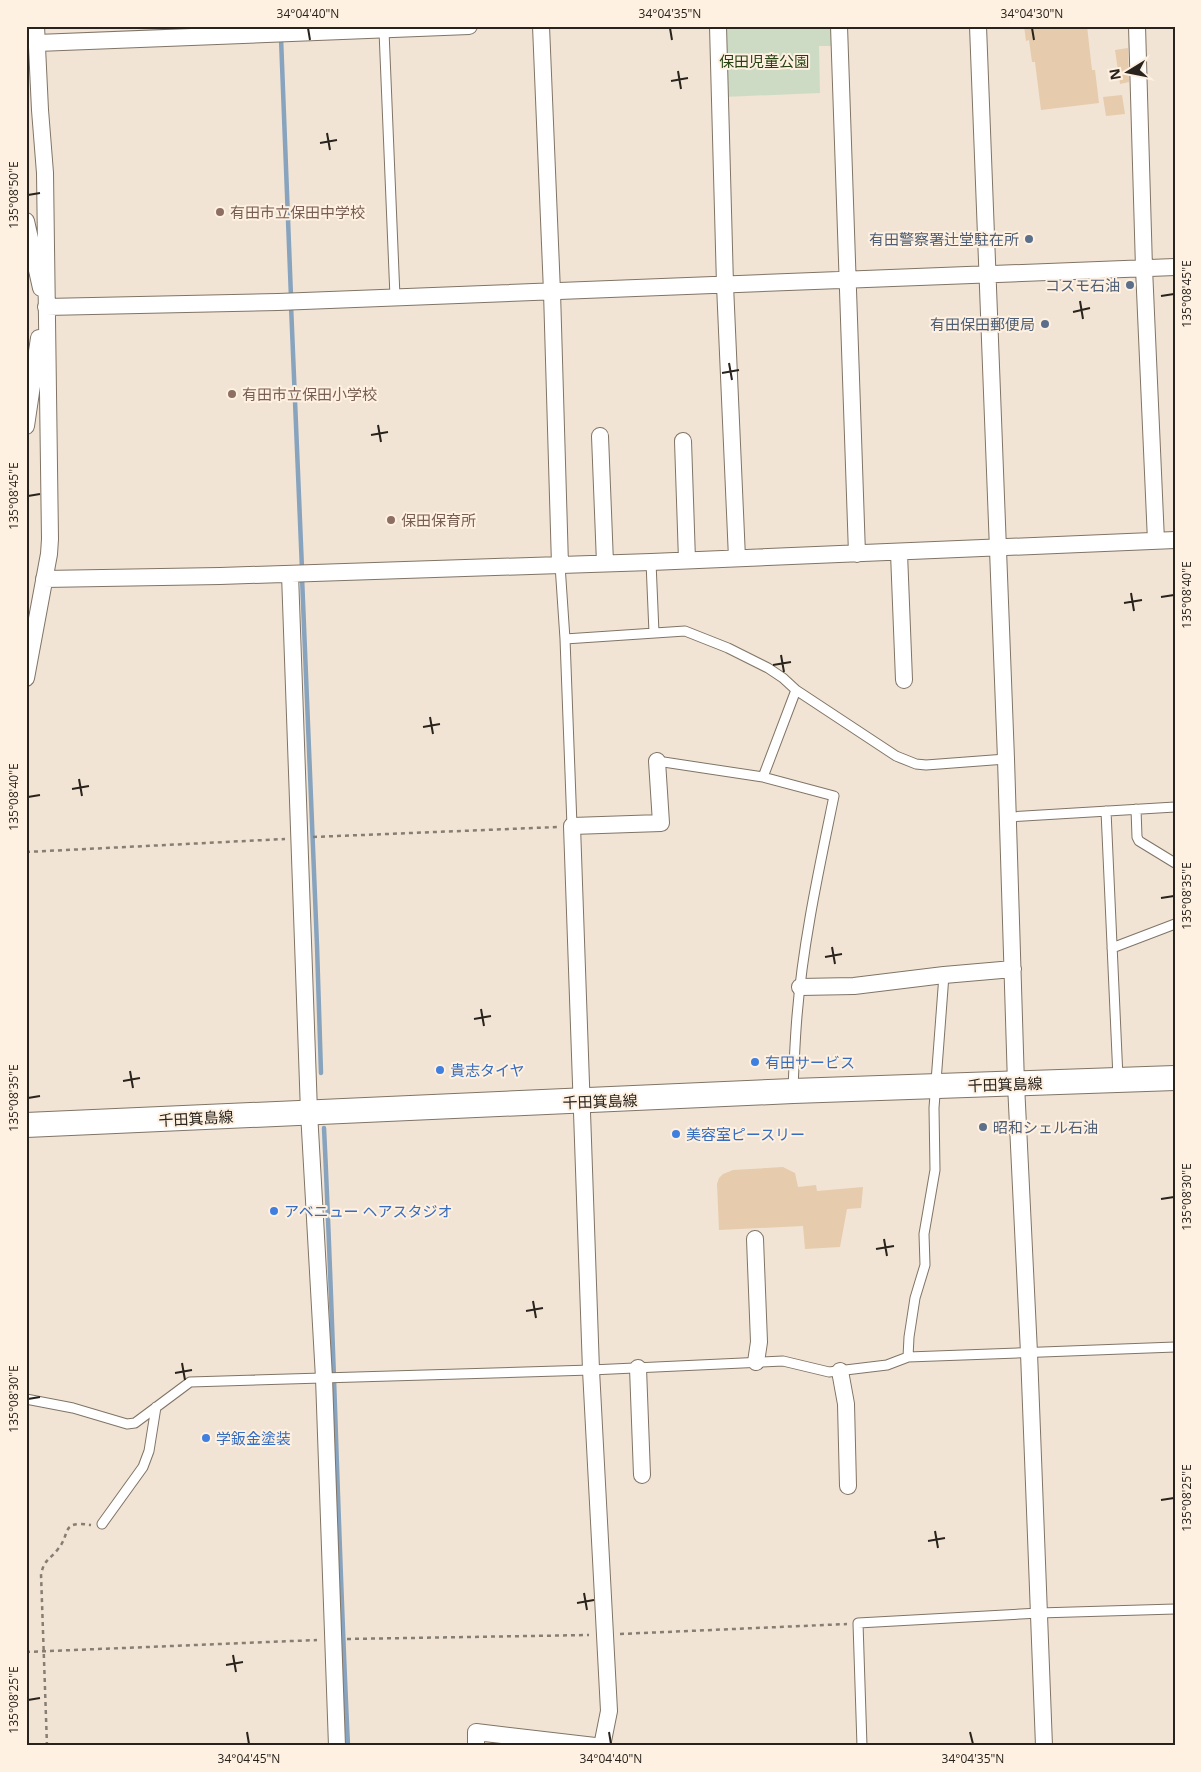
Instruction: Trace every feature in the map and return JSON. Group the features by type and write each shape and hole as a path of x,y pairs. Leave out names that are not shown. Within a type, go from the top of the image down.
{"main road":[{"name":"千田箕島線","path":"26,1126 309,1112 1175,1078"}],"street":[{"path":"26,678 50,538 46,174 36,26"},
{"path":"37,44 273,30 384,31 469,26"},
{"path":"541,26 552,292 560,564"},
{"path":"718,26 725,285 737,558"},
{"path":"839,26 857,554"},
{"path":"978,26 1006,760 1016,1084 1029,1353 1044,1746"},
{"path":"1137,26 1144,268 1156,541"},
{"path":"26,222 46,307 38,344 26,426"},
{"path":"46,307 278,302 1175,267"},
{"path":"600,436 605,563"},
{"path":"683,441 687,560"},
{"path":"44,579 290,574 651,562 1175,540"},
{"path":"899,553 904,680"},
{"path":"290,574 309,1112 324,1378 337,1746"},
{"path":"602,1746 609,1711 591,1370 572,826 661,823 657,761"},
{"path":"800,987 854,986 1013,969"},
{"path":"755,1239 759,1342 756,1362"},
{"path":"638,1368 642,1475"},
{"path":"840,1371 848,1419 848,1486"},
{"path":"476,1746 476,1732 595,1746"}],"lane":[{"path":"384,31 395,297"},
{"path":"651,562 654,633"},
{"path":"560,564 566,639 572,826"},
{"path":"566,639 675,631 692,633 768,668 784,678 796,690 906,761 926,765 1006,760"},
{"path":"763,777 796,690"},
{"path":"657,761 763,777 834,796 813,902 800,987 796,1024 793,1092"},
{"path":"1008,817 1175,807"},
{"path":"1136,809 1137,837 1139,841 1175,863"},
{"path":"1106,811 1118,1080"},
{"path":"1112,948 1175,924"},
{"path":"908,1356 915,1298 925,1265 924,1234 935,1170 934,1108 944,975"},
{"path":"26,1399 73,1408 127,1424 135,1423 190,1382 591,1370 783,1361 829,1372 888,1365 908,1356 1175,1347"},
{"path":"102,1524 143,1467 149,1451 156,1407"},
{"path":"862,1746 858,1623 1039,1613 1175,1609"}],"path":[{"path":"47,1746 41,1574 43,1563 58,1549 66,1531 72,1526 102,1524"},
{"path":"26,1652 333,1639 604,1635 858,1623"}],"green space":[{"name":"保田児童公園","path":"721,26 831,26 832,46 819,46 820,93 724,97"}],"building":[{"path":"1024,26 1087,26 1092,70 1095,70 1099,103 1041,110 1035,62 1032,62 1029,40 1026,41"},
{"path":"1128,48 1129,82 1120,84 1115,50"},
{"path":"1122,95 1125,114 1106,116 1103,97"},
{"path":"783,1167 795,1173 798,1187 816,1185 817,1191 863,1187 861,1208 847,1209 840,1247 805,1249 803,1226 719,1230 717,1184 723,1174 733,1170"}],"waterway":[{"path":"281,38 291,297"},
{"path":"291,305 302,569"},
{"path":"302,577 321,1073"},
{"path":"324,1128 348,1746"}],"place":[{"name":"有田市立保田中学校","path":"220,212"},
{"name":"有田警察署辻堂駐在所","path":"1029,239"},
{"name":"コスモ石油","path":"1130,285"},
{"name":"有田保田郵便局","path":"1045,324"},
{"name":"有田市立保田小学校","path":"232,394"},
{"name":"保田保育所","path":"391,520"},
{"name":"有田サービス","path":"755,1062"},
{"name":"貴志タイヤ","path":"440,1070"},
{"name":"昭和シェル石油","path":"983,1127"},
{"name":"美容室ピースリー","path":"676,1134"},
{"name":"アベニュー ヘアスタジオ","path":"274,1211"},
{"name":"学鈑金塗装","path":"206,1438"}]}
